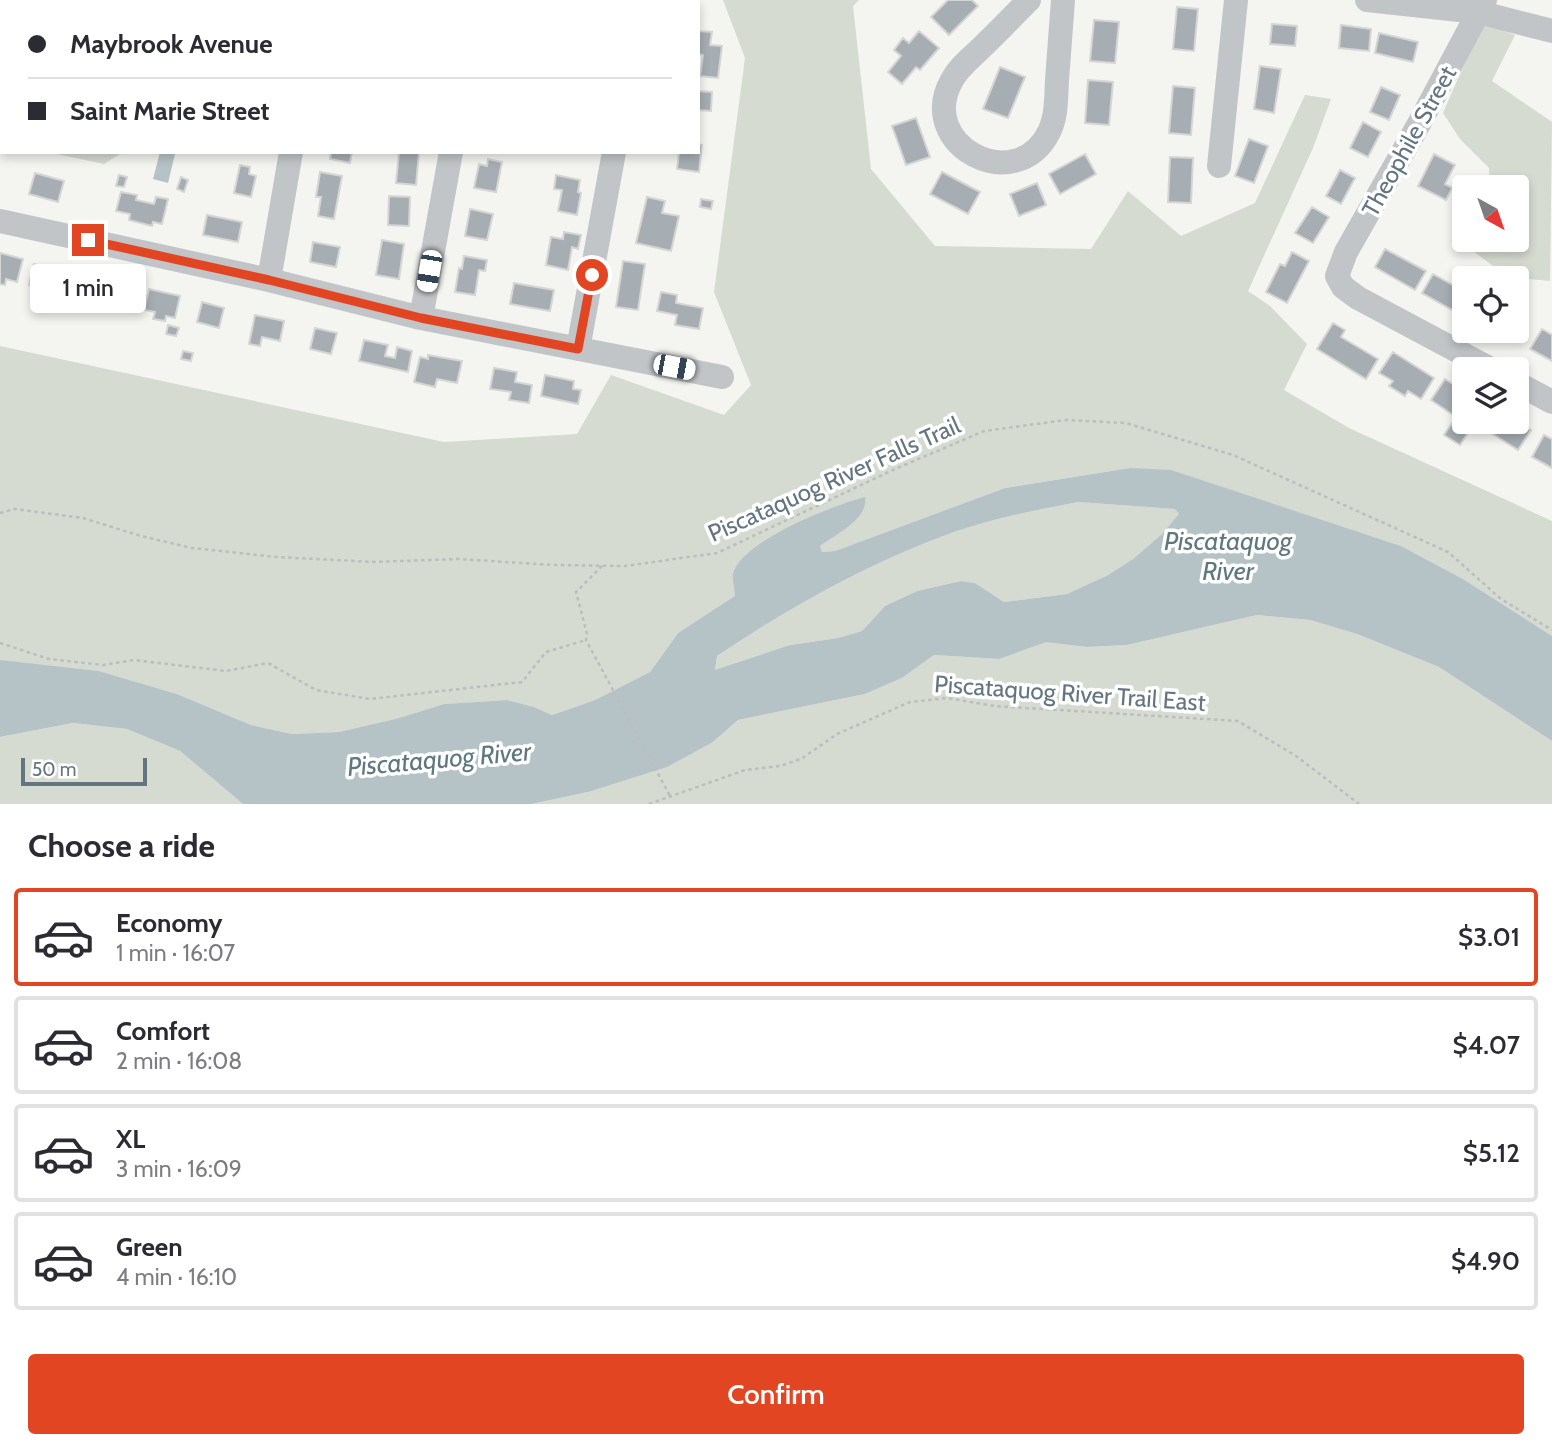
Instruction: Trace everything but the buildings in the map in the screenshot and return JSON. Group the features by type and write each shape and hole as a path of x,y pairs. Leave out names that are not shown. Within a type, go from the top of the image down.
{"street":[{"path":"1029,0 960,69 947,90 945,115 954,139 972,155 984,160 1009,162 1021,158 1032,152 1048,135 1055,113 1063,0"},
{"path":"1219,166 1236,0"},
{"path":"1367,0 1481,6 1552,31"},
{"name":"Theophile Street","path":"1468,357 1357,298 1343,287 1338,269 1481,6"},
{"path":"269,280 291,154"},
{"path":"421,318 450,154"},
{"path":"578,349 614,154"},
{"path":"0,221 269,280 421,318 722,377"},
{"path":"1529,390 1552,402"}],"path":[{"name":"Piscataquog River Falls Trail","path":"0,513 14,509 83,518 192,548 276,557 375,562 459,559 625,566 717,553 895,469 984,431 1066,420 1126,423 1233,455 1448,552 1501,599 1552,630"},
{"path":"602,566 576,592 586,639 671,797"},
{"path":"0,643 49,659 103,665 134,660 226,671 268,663 316,690 370,699 522,682 546,652 586,639"},
{"name":"Piscataquog River Trail East","path":"649,804 744,770 780,766 801,759 837,734 909,702 947,698 994,706 1238,721 1296,756 1359,804"}],"shaded area":[{"path":"723,0 859,0 853,6 871,169 935,246 1091,249 1128,191 1181,236 1255,203 1305,95 1331,99 1313,148 1248,291 1270,306 1307,344 1284,390 1349,428 1552,521 1552,636 1463,579 1401,546 1257,499 1130,468 1005,488 835,551 822,552 820,546 854,521 678,633 650,672 595,700 552,715 507,700 444,704 339,732 292,734 251,725 177,694 99,671 0,661 0,346 444,442 577,434 611,375 724,415 751,385 714,292 745,58"},
{"path":"1482,23 1515,35 1492,81 1552,122 1550,281 1529,279 1529,266 1493,266 1474,252 1530,252 1530,175 1489,175 1489,168 1460,139 1443,113"},
{"path":"56,154 120,154 104,164"},
{"path":"1078,502 1176,509 1180,514 1133,559 1108,575 1067,594 1004,602 975,583 961,581 917,591 885,606 862,631 838,638 790,645 715,671 717,656 802,603 861,571 969,527"},
{"path":"1257,615 1310,620 1357,634 1439,667 1552,741 1552,804 532,804 588,792 713,742 738,720 865,694 902,678 934,655 999,659 1046,641 1087,647 1127,645"},
{"path":"73,723 127,729 180,751 243,804 0,804 0,737"}],"water":[{"path":"159,154 175,154 168,183 153,179"},
{"name":"Piscataquog River","path":"1130,468 1171,470 1401,546 1463,579 1552,636 1552,741 1439,667 1357,634 1310,620 1257,615 1127,645 1087,647 1046,642 999,659 934,655 902,678 865,694 738,720 713,742 667,767 588,792 532,804 243,804 180,751 127,729 73,723 0,737 0,660 99,671 177,694 251,725 292,734 339,732 444,704 507,700 552,715 595,700 650,672 678,633 735,596 733,574 740,562 753,549 790,526 865,497 865,505 856,519 820,546 822,552 835,551 1005,488","holes":["1078,502 1175,509 1179,514 1162,534 1133,559 1108,575 1067,594 1004,602 975,583 961,581 917,591 885,606 862,631 838,638 790,645 715,670 717,656 802,603 861,571 954,532 1000,518"]}],"route":[{"path":"88,240 269,280 421,318 578,349 592,275"}]}
